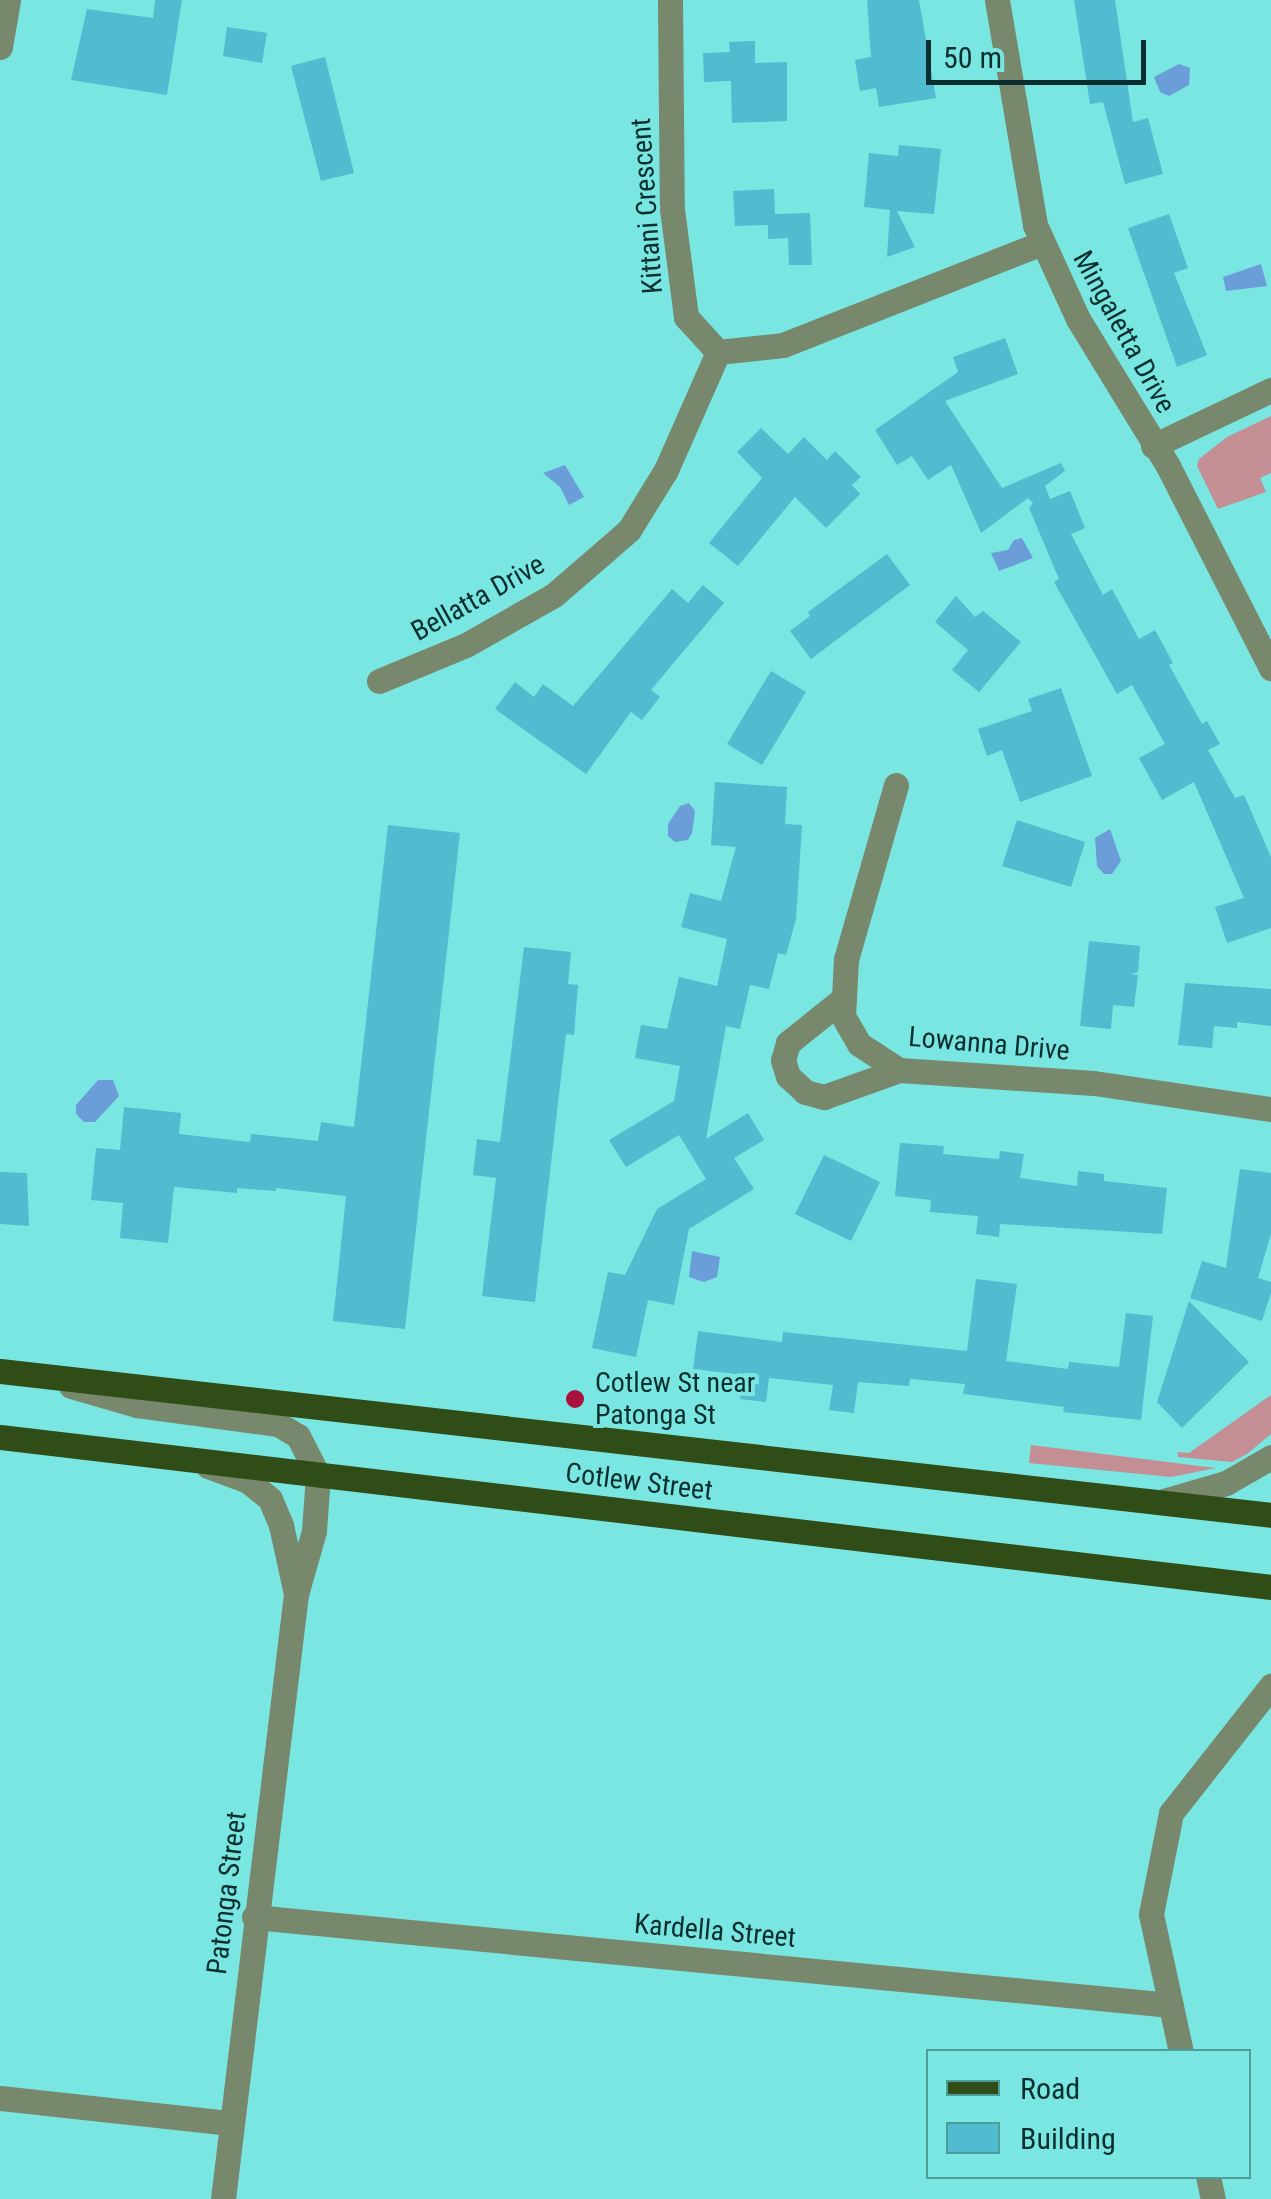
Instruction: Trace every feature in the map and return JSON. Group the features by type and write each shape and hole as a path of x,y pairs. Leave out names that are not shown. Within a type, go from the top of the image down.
{"main road":[{"name":"Cotlew Street","path":"0,1371 1271,1515"},
{"name":"Cotlew Street","path":"0,1437 1271,1587"}],"street":[{"path":"0,47 8,0"},
{"name":"Kittani Crescent","path":"670,0 672,209 686,317 718,352"},
{"name":"Mingaletta Drive","path":"997,0 1034,225 1078,319 1153,446 1271,668"},
{"path":"718,352 783,345 1042,243"},
{"name":"Bellatta Drive","path":"379,681 466,645 554,595 629,530 666,470 718,352"},
{"path":"1153,446 1271,390"},
{"name":"Lowanna Drive","path":"896,785 846,959 844,998 848,1032 874,1057 899,1070 1094,1082 1271,1109"},
{"path":"844,998 788,1042 783,1060 788,1076 804,1092 824,1097 899,1070"},
{"path":"30,1375 136,1405 278,1424 298,1436 318,1475"},
{"path":"1155,1503 1226,1483 1271,1457"},
{"name":"Patonga Street","path":"192,1459 248,1482 270,1499 282,1525 296,1594"},
{"name":"Patonga Street","path":"223,2199 254,1917 296,1594 314,1531 318,1475"},
{"path":"1180,2049 1150,1914 1172,1813 1271,1686"},
{"name":"Kardella Street","path":"254,1917 1170,2005"},
{"path":"0,2098 231,2123"}],"shaded area":[{"path":"1271,416 1271,473 1260,478 1266,492 1218,509 1197,466 1199,459 1227,437"},
{"path":"1271,1395 1271,1434 1247,1454 1232,1462 1178,1457 1178,1452 1189,1453"},
{"path":"1031,1445 1216,1468 1171,1477 1029,1463"}],"water":[{"path":"1179,64 1190,68 1189,85 1169,96 1160,92 1154,77"},
{"path":"1261,264 1267,286 1226,291 1223,277"},
{"path":"565,465 584,497 569,505 560,487 543,473"},
{"path":"1022,538 1033,558 999,571 991,553 1008,550 1014,540"},
{"path":"689,803 695,811 692,833 688,840 675,842 668,836 668,824 680,806"},
{"path":"1110,829 1121,861 1112,874 1104,874 1097,866 1095,838"},
{"path":"98,1080 113,1080 119,1096 95,1122 84,1122 76,1114 76,1105"},
{"path":"692,1251 720,1257 717,1277 704,1282 689,1277"}],"building":[{"path":"155,0 182,0 167,95 71,80 87,9 153,18"},
{"path":"867,0 919,0 936,98 879,107 876,88 860,91 855,60 871,57"},
{"path":"1074,0 1115,0 1133,122 1148,118 1163,174 1125,184 1103,102 1090,104"},
{"path":"227,27 267,33 262,63 223,56"},
{"path":"755,41 755,63 787,62 787,121 732,123 731,81 704,82 703,53 730,52 729,42"},
{"path":"325,57 354,173 321,181 291,66"},
{"path":"899,145 941,149 934,214 897,211 915,247 887,257 890,210 864,207 869,153 898,156"},
{"path":"774,189 775,214 810,213 812,265 789,265 788,238 768,239 768,225 735,226 733,191"},
{"path":"1169,214 1188,268 1174,273 1207,355 1177,367 1128,228"},
{"path":"1005,338 1018,374 945,401 1002,488 1061,463 1065,471 1045,486 1050,499 1070,491 1085,528 1071,534 1103,595 1112,589 1139,639 1155,630 1173,663 1169,665 1202,724 1207,721 1220,744 1208,750 1235,798 1244,795 1271,857 1271,928 1227,943 1215,907 1244,898 1194,782 1162,800 1139,758 1165,744 1132,685 1117,694 1054,582 1059,579 1029,508 1033,503 1028,498 981,533 951,465 928,480 912,456 897,465 875,430 958,372 953,357"},
{"path":"761,428 788,454 804,437 827,460 835,451 861,477 852,485 860,494 826,528 795,497 738,566 709,543 762,478 737,452"},
{"path":"887,554 910,585 811,659 790,631 810,616 808,612"},
{"path":"703,585 724,603 651,690 660,697 642,720 631,712 586,774 495,709 515,682 534,697 543,684 573,706 672,589 688,603"},
{"path":"956,596 975,617 983,611 1021,642 979,692 952,670 968,650 935,622"},
{"path":"771,671 806,692 762,765 727,744"},
{"path":"1061,688 1092,776 1020,802 1002,750 987,756 978,729 1032,711 1028,699"},
{"path":"715,782 787,787 785,824 802,825 796,919 786,955 778,953 769,989 750,985 740,1029 726,1026 706,1139 748,1113 764,1140 734,1158 754,1189 689,1229 674,1305 648,1300 636,1357 592,1348 608,1272 625,1275 657,1209 706,1179 679,1135 626,1167 609,1140 674,1101 680,1066 635,1058 641,1025 667,1029 679,977 717,986 727,939 681,927 690,893 721,901 736,847 711,845"},
{"path":"1017,820 1085,842 1071,887 1002,866"},
{"path":"388,825 460,833 405,1329 333,1321 346,1196 276,1188 237,1188 237,1193 174,1187 168,1243 120,1238 123,1203 91,1200 96,1148 120,1150 124,1107 181,1113 179,1134 250,1142 251,1134 318,1141 321,1122 354,1127"},
{"path":"1089,941 1140,946 1138,972 1131,974 1138,975 1134,1007 1113,1005 1111,1029 1080,1026"},
{"path":"524,947 571,952 568,984 578,985 574,1035 566,1034 535,1302 482,1296 496,1178 473,1175 477,1139 500,1142"},
{"path":"1185,983 1271,989 1271,1026 1237,1022 1237,1028 1214,1026 1212,1048 1178,1045"},
{"path":"900,1143 944,1146 943,1154 999,1159 1000,1151 1024,1154 1020,1178 1077,1186 1078,1171 1104,1174 1104,1181 1167,1188 1162,1234 1000,1224 999,1237 976,1234 978,1216 930,1212 931,1200 895,1196"},
{"path":"824,1155 880,1182 851,1241 795,1214"},
{"path":"1240,1169 1271,1173 1271,1234 1258,1278 1271,1282 1271,1293 1262,1321 1190,1298 1202,1261 1226,1268"},
{"path":"0,1172 27,1173 29,1226 0,1224"},
{"path":"976,1279 1017,1284 1006,1361 1068,1369 1069,1362 1119,1367 1126,1313 1153,1316 1141,1420 1063,1412 1064,1407 963,1394 965,1384 910,1379 909,1386 858,1382 854,1413 829,1410 833,1385 769,1378 766,1402 740,1399 743,1375 693,1369 698,1331 782,1342 783,1332 967,1351"},
{"path":"1189,1301 1249,1362 1182,1428 1157,1402"}],"place":[{"name":"Cotlew St near Patonga St","path":"575,1399"}]}
